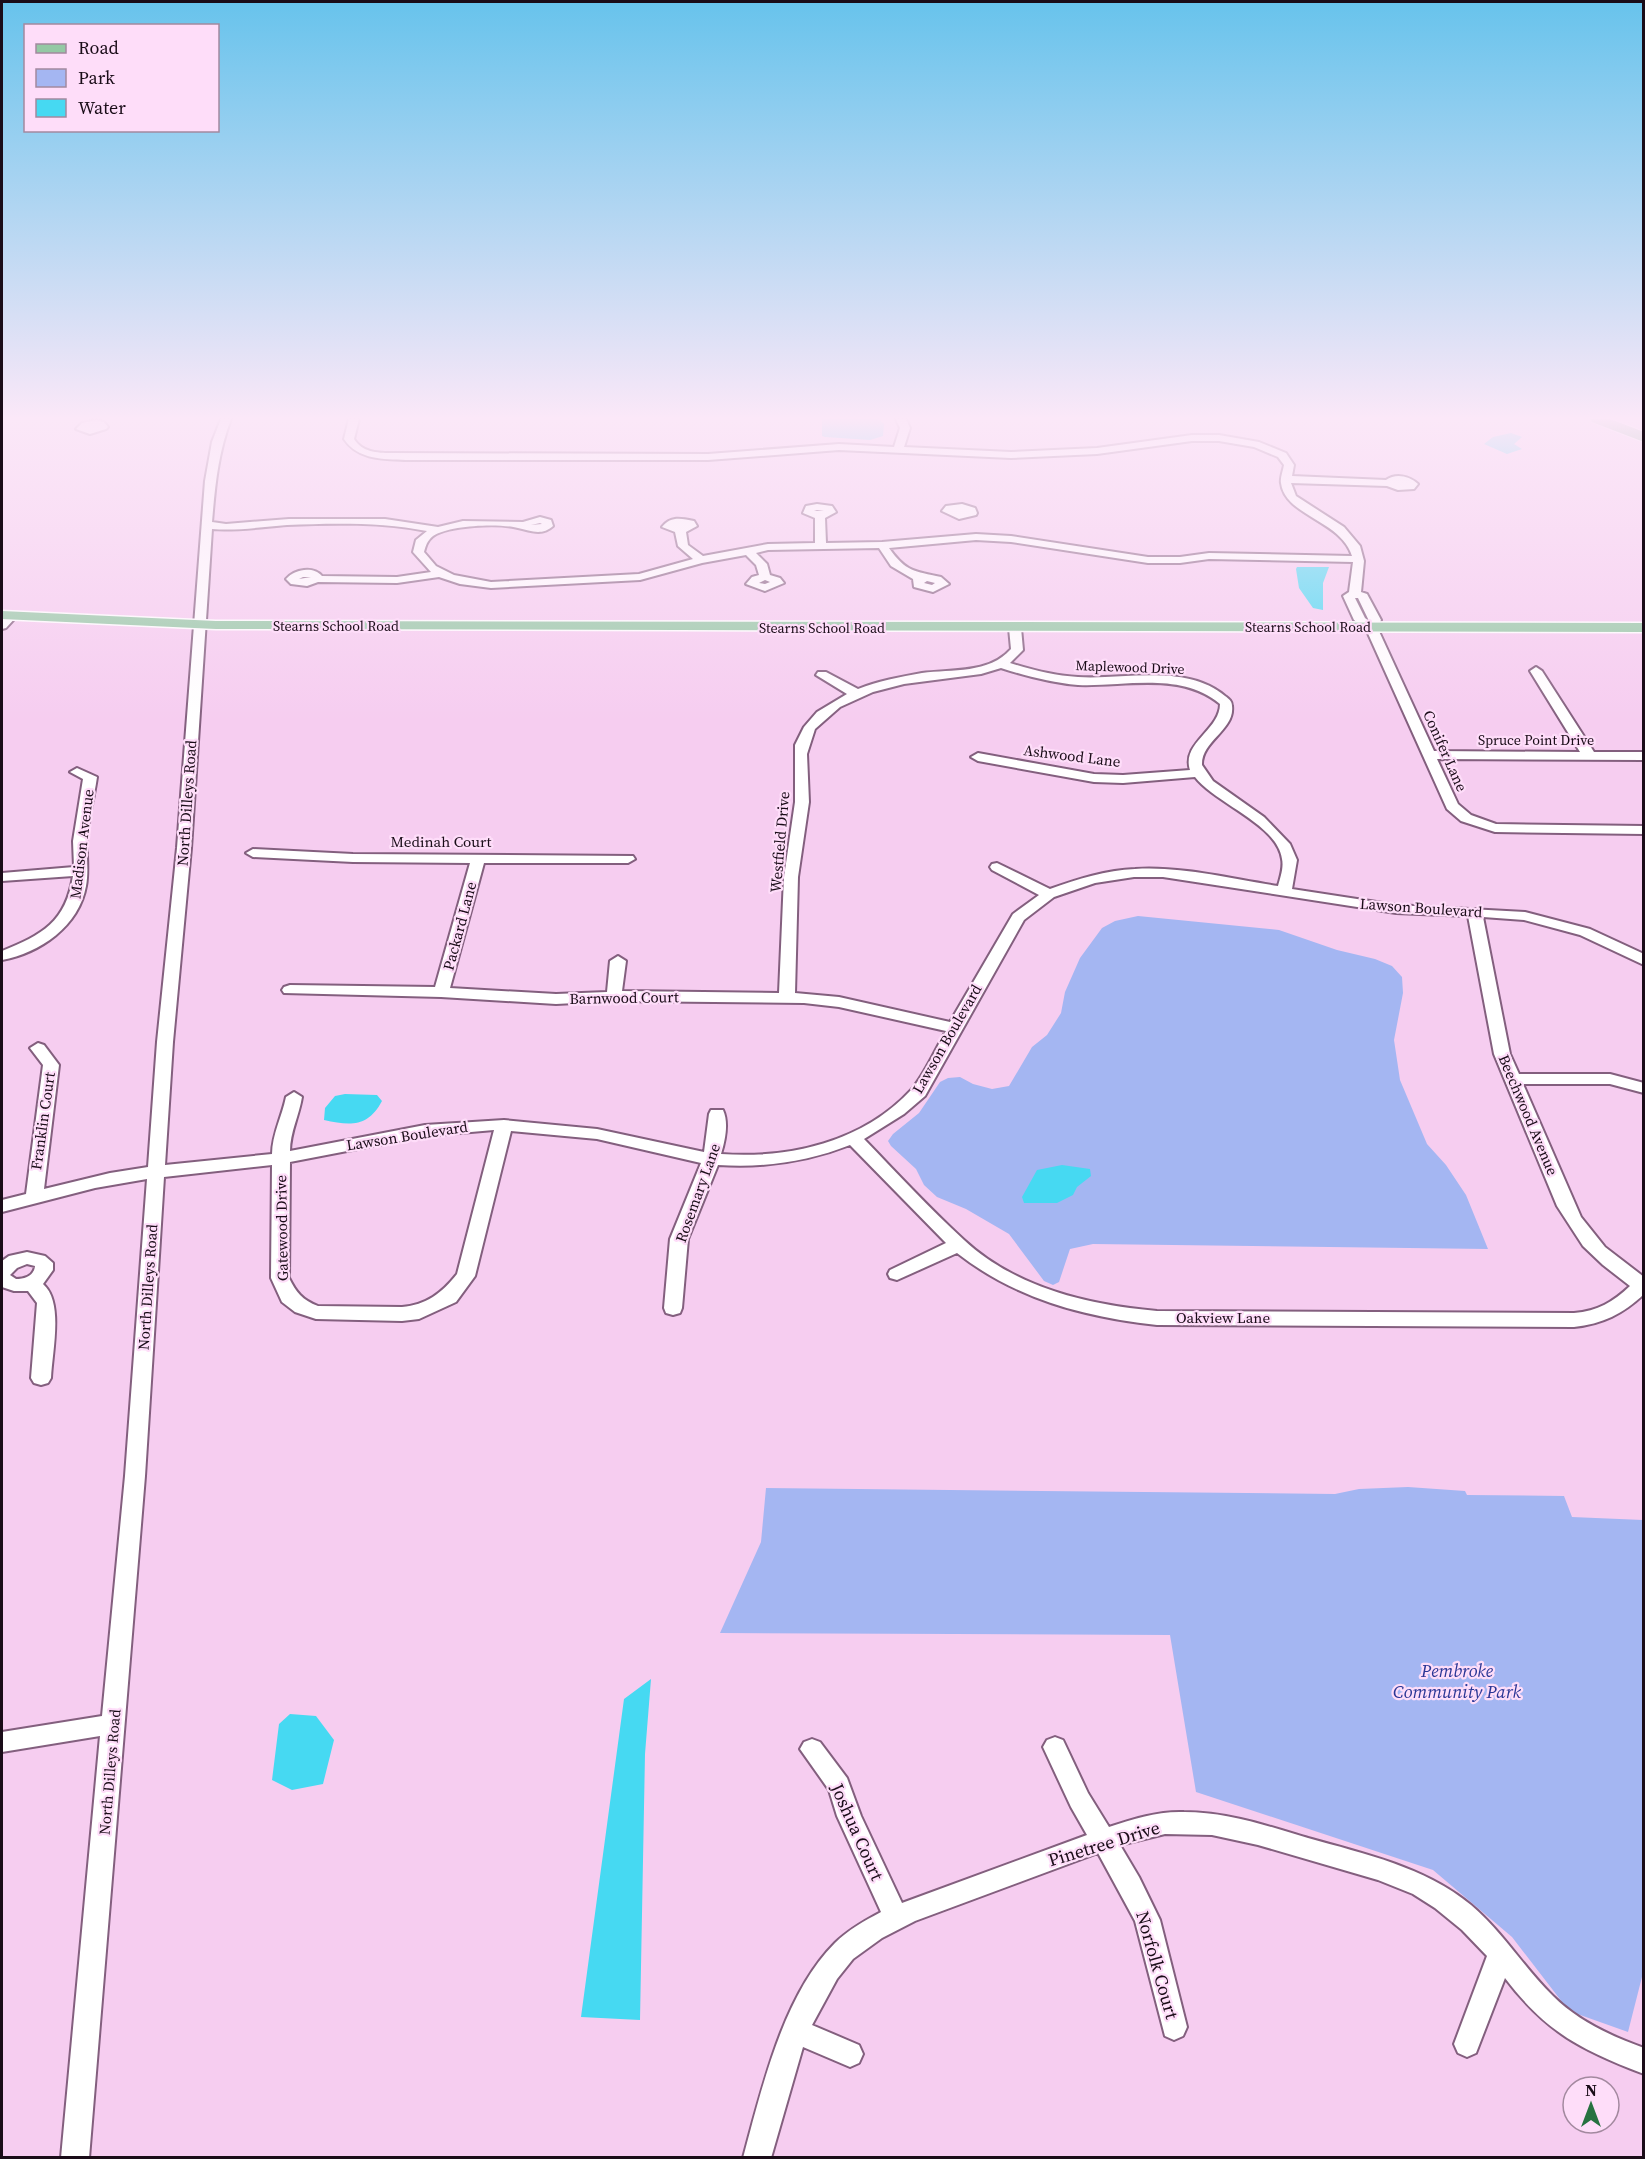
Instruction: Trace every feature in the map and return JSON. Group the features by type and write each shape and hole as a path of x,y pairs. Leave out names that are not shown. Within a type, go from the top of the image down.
{"main road":[{"name":"Stearns School Road","path":"5,619 200,625 1644,628"}],"street":[{"name":"North Dilleys Road","path":"75,2157 135,1476 165,1042 184,848 208,520"},
{"path":"820,520 821,546"},
{"path":"959,520 962,538"},
{"path":"438,530 423,540 418,549 420,555 439,573 467,583 505,585 640,577 748,550 778,547 882,545 962,538 1011,539 1148,560 1209,556 1358,559 1354,545 1344,533 1325,520"},
{"path":"208,525 226,527 257,523 385,522 438,530 474,524 524,525"},
{"path":"680,531 683,546 701,561"},
{"path":"882,545 895,564 921,579"},
{"path":"748,550 761,564 765,578"},
{"name":"Conifer Lane","path":"1358,559 1354,584 1355,594 1349,596 1360,620 1371,627 1452,806 1460,815 1475,823 1509,829 1644,830"},
{"path":"317,579 397,580 439,573"},
{"path":"1001,664 1013,657 1017,650 1015,628"},
{"name":"Westfield Drive","path":"787,997 793,860 802,798 799,749 804,736 817,719 839,703 857,694 906,680 987,669 1001,664"},
{"name":"Maplewood Drive","path":"1001,664 1057,679 1180,682 1210,690 1223,700 1227,709 1226,714 1196,754 1194,764 1198,773"},
{"path":"1536,671 1588,755"},
{"path":"822,675 857,694"},
{"name":"Spruce Point Drive","path":"1428,755 1644,756"},
{"name":"Ashwood Lane","path":"978,757 1094,778 1123,779 1198,773"},
{"name":"Madison Avenue","path":"2,956 35,942 67,917 76,902 81,871 80,843 90,777 77,772"},
{"path":"1198,773 1210,785 1281,839 1290,857 1284,891"},
{"name":"Medinah Court","path":"253,853 353,858 628,860"},
{"name":"Packard Lane","path":"441,992 478,859"},
{"path":"997,867 1049,894"},
{"path":"2,877 81,871"},
{"name":"Lawson Boulevard","path":"2,1206 101,1180 280,1157 429,1130 504,1125 571,1130 712,1159 749,1160 787,1157 854,1139 890,1119 919,1092 1011,926 1026,910 1049,894 1092,879 1134,873 1185,876 1396,909 1525,916 1636,948 1644,961"},
{"name":"Beechwood Avenue","path":"1475,912 1498,1042 1576,1226 1590,1245 1643,1286"},
{"path":"614,996 618,962"},
{"name":"Barnwood Court","path":"290,990 441,992 556,999 614,996 787,997 839,1002 954,1028"},
{"name":"Franklin Court","path":"34,1198 51,1065 38,1048"},
{"path":"1513,1079 1611,1079 1644,1088"},
{"name":"Gatewood Drive","path":"294,1097 290,1117 281,1137 280,1278 289,1297 302,1307 316,1312 402,1314 418,1312 449,1297 466,1276 504,1125"},
{"name":"Rosemary Lane","path":"673,1308 676,1258 682,1231 712,1159 719,1134 717,1114"},
{"name":"Oakview Lane","path":"854,1139 958,1245 995,1272 1040,1295 1086,1309 1124,1316 1157,1318 1574,1320 1593,1319 1616,1310 1643,1286"},
{"path":"897,1274 958,1245"},
{"path":"22,1258 38,1259 44,1263 43,1274 31,1283 15,1286 5,1283 2,1272 13,1262 22,1258"},
{"path":"31,1283 42,1293 46,1303 41,1378"},
{"path":"2,1743 114,1724"},
{"name":"Norfolk Court","path":"1055,1747 1079,1800 1130,1885 1147,1920 1174,2027"},
{"name":"Joshua Court","path":"812,1749 839,1785 849,1816 896,1918"},
{"name":"Pinetree Drive","path":"757,2157 775,2092 796,2031 822,1979 843,1952 863,1935 896,1918 1102,1841 1145,1827 1170,1824 1197,1823 1243,1831 1412,1881 1459,1910 1501,1953 1550,2011 1600,2042 1644,2061"},
{"path":"1467,2044 1501,1953"},
{"path":"796,2031 850,2054"}],"green space":[{"path":"1138,916 1279,930 1392,966 1402,977 1403,993 1394,1040 1400,1080 1427,1144 1446,1165 1466,1195 1488,1249 1093,1244 1070,1249 1059,1282 1053,1285 1044,1281 1009,1234 966,1209 937,1197 924,1185 916,1169 891,1146 888,1141 893,1134 919,1113 940,1082 948,1078 960,1077 973,1084 992,1089 1009,1086 1032,1047 1047,1035 1061,1013 1065,992 1080,958 1102,928 1115,921"},
{"name":"Pembroke Community Park","path":"1408,1487 1465,1491 1467,1495 1564,1496 1572,1517 1643,1520 1644,1969 1628,2032 1569,2011 1512,1937 1433,1870 1196,1792 1170,1635 720,1633 761,1542 766,1488 1335,1494 1359,1489"}],"water":[{"path":"1297,567 1329,567 1323,583 1323,610 1313,608 1299,588"},
{"path":"377,1095 382,1101 377,1110 365,1120 342,1123 324,1120 325,1108 335,1096"},
{"path":"1062,1165 1090,1169 1091,1176 1077,1187 1073,1195 1057,1203 1024,1203 1022,1197 1037,1170"},
{"path":"651,1679 645,1754 640,2020 581,2017 624,1699"},
{"path":"290,1714 316,1716 334,1740 323,1784 292,1790 272,1780 279,1724"}]}
